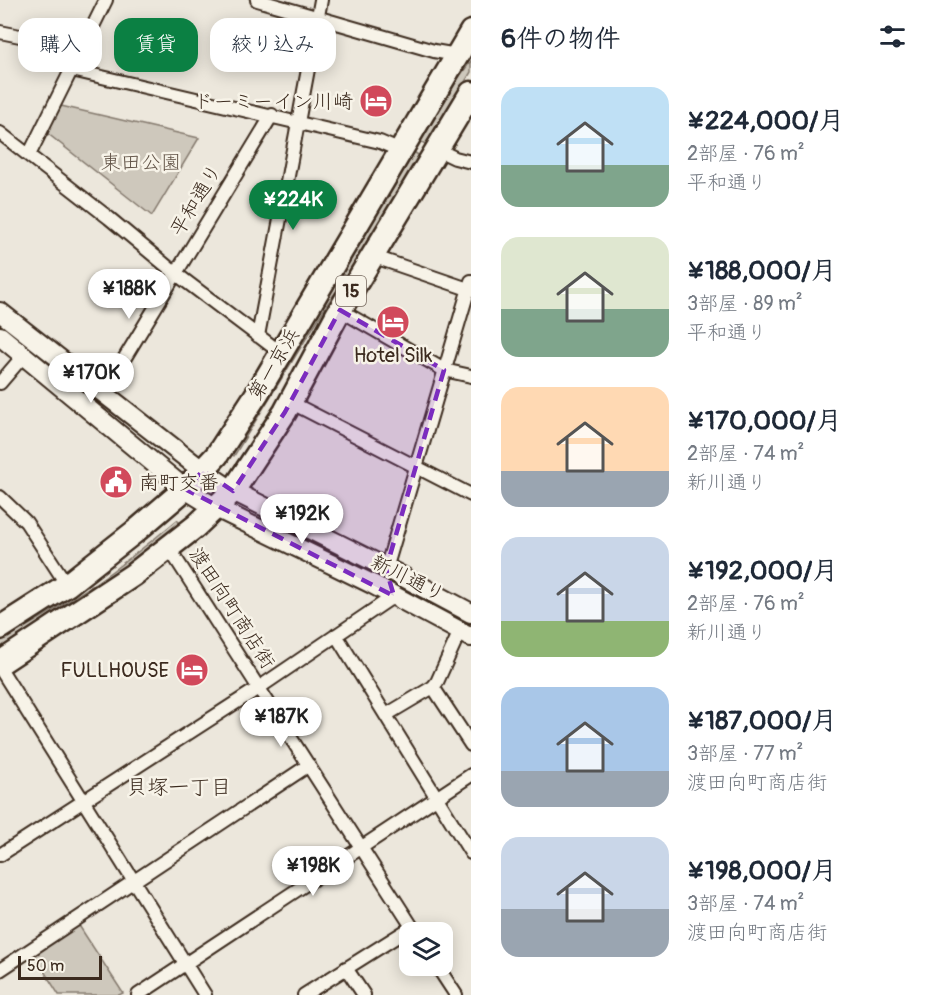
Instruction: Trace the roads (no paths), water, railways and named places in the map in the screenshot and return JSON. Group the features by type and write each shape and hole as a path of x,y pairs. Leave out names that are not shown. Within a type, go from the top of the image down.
{"highway":[{"name":"第一京浜","path":"0,628 67,585 137,530 185,489 227,441 471,32"},
{"name":"第一京浜","path":"0,663 133,575 169,548 216,508 233,490 290,402 340,310 471,93"}],"main road":[{"name":"新川通り","path":"0,312 203,471 233,490 471,613"},
{"name":"新川通り","path":"0,336 185,489 216,508 394,596 465,634"},
{"path":"386,568 394,596"}],"street":[{"path":"97,18 106,0"},
{"path":"256,0 457,55"},
{"path":"258,336 321,0"},
{"path":"0,32 18,36"},
{"path":"29,155 71,72"},
{"path":"81,72 380,142 401,151"},
{"name":"平和通り","path":"104,392 272,116"},
{"path":"0,133 175,273 281,353"},
{"path":"436,149 455,158 471,162"},
{"path":"372,256 470,287 386,568"},
{"path":"340,310 444,370 471,376"},
{"path":"0,383 24,355"},
{"path":"290,402 471,495"},
{"path":"3,504 26,522 67,585"},
{"name":"渡田向町商店街","path":"169,548 409,922"},
{"path":"0,855 260,687 394,596"},
{"path":"386,716 433,687 465,634"},
{"path":"336,636 471,853"},
{"path":"0,668 205,995"},
{"path":"433,687 471,745"},
{"path":"0,970 309,765"},
{"path":"138,995 471,775"},
{"path":"304,995 399,938"},
{"path":"346,968 364,995"},
{"path":"444,976 456,995"}],"place":[{"name":"ドーミーイン川崎","path":"376,101"},
{"name":"Hotel Silk","path":"393,322"},
{"name":"南町交番","path":"116,482"},
{"name":"FULLHOUSE","path":"192,670"}],"district":[{"name":"貝塚一丁目","path":"179,787"}],"park label":[{"name":"東田公園","path":"141,162"}]}
